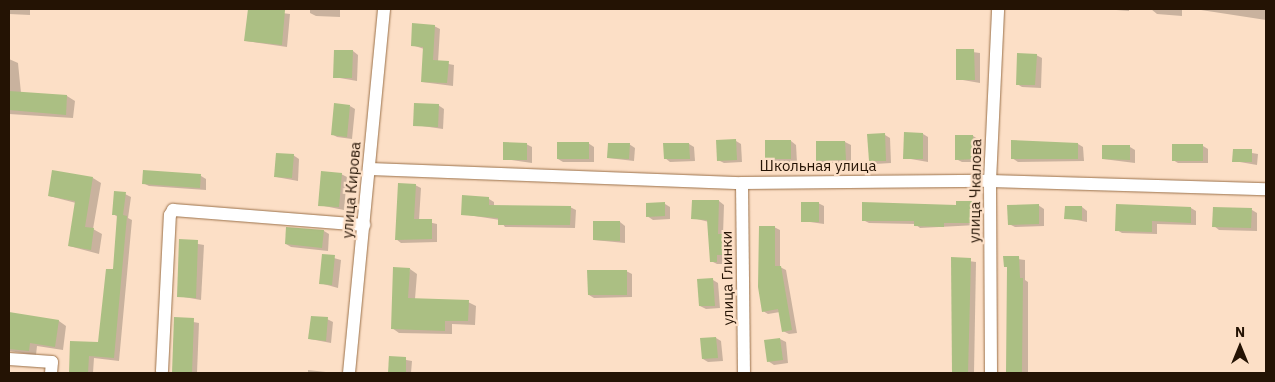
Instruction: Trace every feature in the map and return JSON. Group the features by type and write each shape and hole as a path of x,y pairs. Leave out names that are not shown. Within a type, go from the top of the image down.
{"street":[{"name":"улица Кирова","path":"349,373 384,9"},
{"name":"улица Чкалова","path":"991,373 990,181 998,9"},
{"name":"Школьная улица","path":"370,169 742,183 990,181 1266,189"},
{"name":"улица Глинки","path":"742,183 744,373"},
{"path":"162,371 170,215 173,210 364,225"},
{"path":"9,359 52,362 51,373"}],"building":[{"path":"248,9 285,10 282,45 244,41"},
{"path":"412,23 435,25 433,60 449,61 447,83 421,82 423,47 411,46"},
{"path":"956,49 974,49 975,80 956,80"},
{"path":"334,50 353,50 352,78 333,78"},
{"path":"1017,53 1037,54 1035,85 1016,85"},
{"path":"9,91 67,95 66,115 9,110"},
{"path":"334,103 350,105 347,137 331,135"},
{"path":"414,103 439,104 438,127 413,126"},
{"path":"904,132 923,133 923,159 903,159"},
{"path":"885,133 886,161 869,161 867,134"},
{"path":"955,135 973,135 974,159 955,160"},
{"path":"736,139 737,160 717,161 716,140"},
{"path":"765,140 791,140 791,159 765,159"},
{"path":"1011,140 1078,143 1078,159 1011,159"},
{"path":"816,141 845,141 846,160 816,161"},
{"path":"503,142 527,143 527,160 503,160"},
{"path":"557,142 589,142 589,159 557,159"},
{"path":"608,143 630,143 629,159 607,158"},
{"path":"663,143 689,143 690,159 664,159"},
{"path":"1172,144 1203,144 1203,161 1172,161"},
{"path":"1102,145 1130,145 1130,160 1102,159"},
{"path":"1233,149 1252,149 1252,162 1232,162"},
{"path":"276,153 294,154 292,178 274,177"},
{"path":"52,170 93,177 85,227 94,228 91,250 68,246 75,201 48,196"},
{"path":"143,170 201,174 200,188 142,184"},
{"path":"321,171 342,173 339,207 318,206"},
{"path":"398,183 416,184 414,219 432,219 432,239 395,240"},
{"path":"114,191 126,192 123,215 127,216 114,358 89,356 88,373 69,373 70,341 98,342 106,269 113,269 117,215 112,215"},
{"path":"462,195 489,197 489,205 571,206 570,225 498,225 498,218 461,215"},
{"path":"692,200 719,200 718,234 724,234 725,255 717,255 717,262 710,262 707,220 691,219"},
{"path":"956,201 972,201 972,223 944,223 944,227 914,226 914,221 862,221 862,202 956,205"},
{"path":"665,202 665,216 646,217 646,203"},
{"path":"801,202 819,202 819,222 801,222"},
{"path":"1039,204 1039,224 1008,225 1007,205"},
{"path":"1116,204 1191,207 1191,223 1152,221 1152,232 1115,231"},
{"path":"1065,206 1082,206 1082,220 1064,219"},
{"path":"1213,207 1252,208 1251,228 1212,227"},
{"path":"593,221 620,221 620,241 593,240"},
{"path":"759,226 775,226 775,266 781,266 792,330 782,332 778,309 762,312 758,287"},
{"path":"286,227 324,230 322,248 285,244"},
{"path":"179,239 198,240 196,298 177,297"},
{"path":"322,254 335,255 332,285 319,284"},
{"path":"1003,256 1019,256 1020,278 1023,278 1022,372 1006,372 1007,267 1004,267"},
{"path":"951,257 971,258 968,373 952,373"},
{"path":"393,267 410,268 408,298 469,300 468,321 445,321 445,331 391,329"},
{"path":"587,270 627,270 627,295 588,295"},
{"path":"713,278 715,306 699,306 697,279"},
{"path":"9,312 59,320 55,347 30,343 29,351 9,349"},
{"path":"311,316 328,317 326,341 308,339"},
{"path":"174,317 194,318 192,373 172,373"},
{"path":"716,337 718,358 702,359 700,338"},
{"path":"780,338 783,360 767,362 764,340"},
{"path":"389,356 406,357 406,373 388,373"}]}
